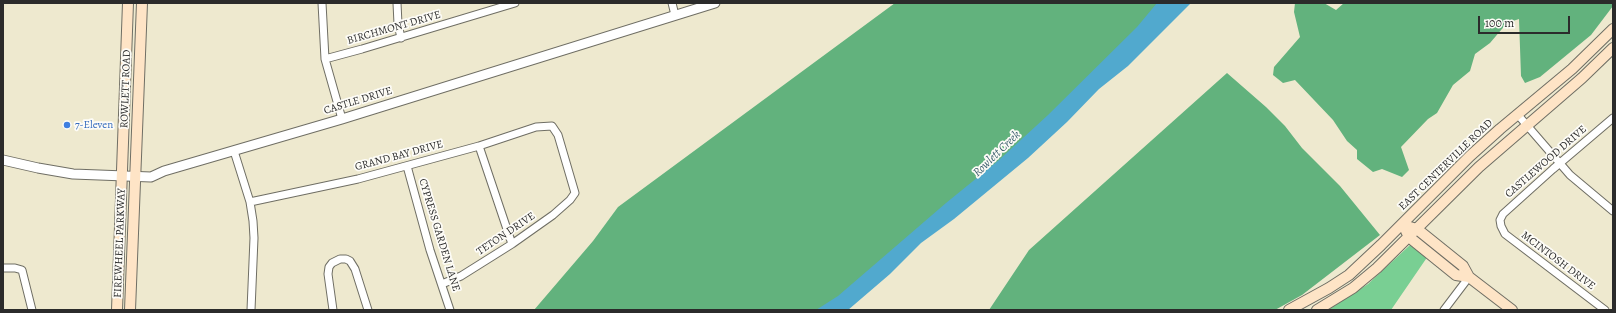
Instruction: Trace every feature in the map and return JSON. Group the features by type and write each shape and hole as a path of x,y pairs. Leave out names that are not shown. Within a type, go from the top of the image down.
{"main road":[{"name":"ROWLETT ROAD","path":"122,177 128,3"},
{"name":"ROWLETT ROAD","path":"134,177 142,3"},
{"name":"EAST CENTERVILLE ROAD","path":"1289,310 1344,278 1363,262 1470,156 1572,69 1613,29"},
{"path":"1316,310 1337,299 1365,279 1479,167 1582,78 1613,48"},
{"name":"FIREWHEEL PARKWAY","path":"117,310 122,177"},
{"name":"FIREWHEEL PARKWAY","path":"130,310 134,177"},
{"path":"1403,224 1417,229 1463,266 1469,277 1512,310"},
{"path":"1403,224 1409,237 1456,275 1469,277"}],"street":[{"path":"322,3 325,59 342,118"},
{"path":"397,3 398,24 401,38"},
{"name":"BIRCHMONT DRIVE","path":"325,59 401,38 515,3"},
{"path":"672,3 675,15"},
{"name":"CASTLE DRIVE","path":"3,160 52,171 122,177 151,177 715,3"},
{"path":"1518,115 1559,163 1581,185 1613,211"},
{"name":"CASTLEWOOD DRIVE","path":"1501,226 1500,220 1503,214 1559,163 1613,118"},
{"name":"GRAND BAY DRIVE","path":"250,202 358,179 479,146 536,127 552,126 558,135 575,193"},
{"path":"479,146 512,244"},
{"path":"234,151 250,202 254,238 251,310"},
{"name":"CYPRESS GARDEN LANE","path":"407,166 430,250 450,310"},
{"name":"TETON DRIVE","path":"442,284 461,276 512,244 553,215 570,200 575,193"},
{"name":"MCINTOSH DRIVE","path":"1501,226 1505,234 1605,310"},
{"path":"333,310 328,274 329,267 332,262 340,259 350,261 355,269 368,310"},
{"path":"3,268 15,268 22,270 32,310"},
{"path":"1444,310 1469,277"}],"green space":[{"path":"895,3 1164,3 1016,155 829,310 534,310 593,241 618,207"},
{"path":"1295,3 1324,3 1336,10 1344,3 1613,3 1613,6 1591,35 1540,77 1525,83 1521,76 1519,19 1507,23 1490,43 1475,54 1470,71 1453,85 1437,113 1428,119 1401,147 1409,170 1402,177 1382,169 1373,172 1357,159 1357,150 1347,141 1333,120 1295,80 1283,83 1273,75 1274,67 1300,37 1294,12"},
{"path":"1227,73 1266,107 1285,126 1302,148 1340,186 1380,235 1302,295 1275,310 989,310 1029,250"},
{"path":"1410,245 1414,245 1428,256 1391,310 1328,310 1368,284"}],"water":[{"path":"1157,3 1191,3 1128,66 1099,89 1067,122 1028,158 954,219 921,243 890,274 848,310 816,310 838,296 946,203 999,160 1048,115 1137,27"}],"place":[{"name":"7-Eleven","path":"67,125"}],"water label":[{"name":"Rowlett Creek","path":"997,154"}]}
